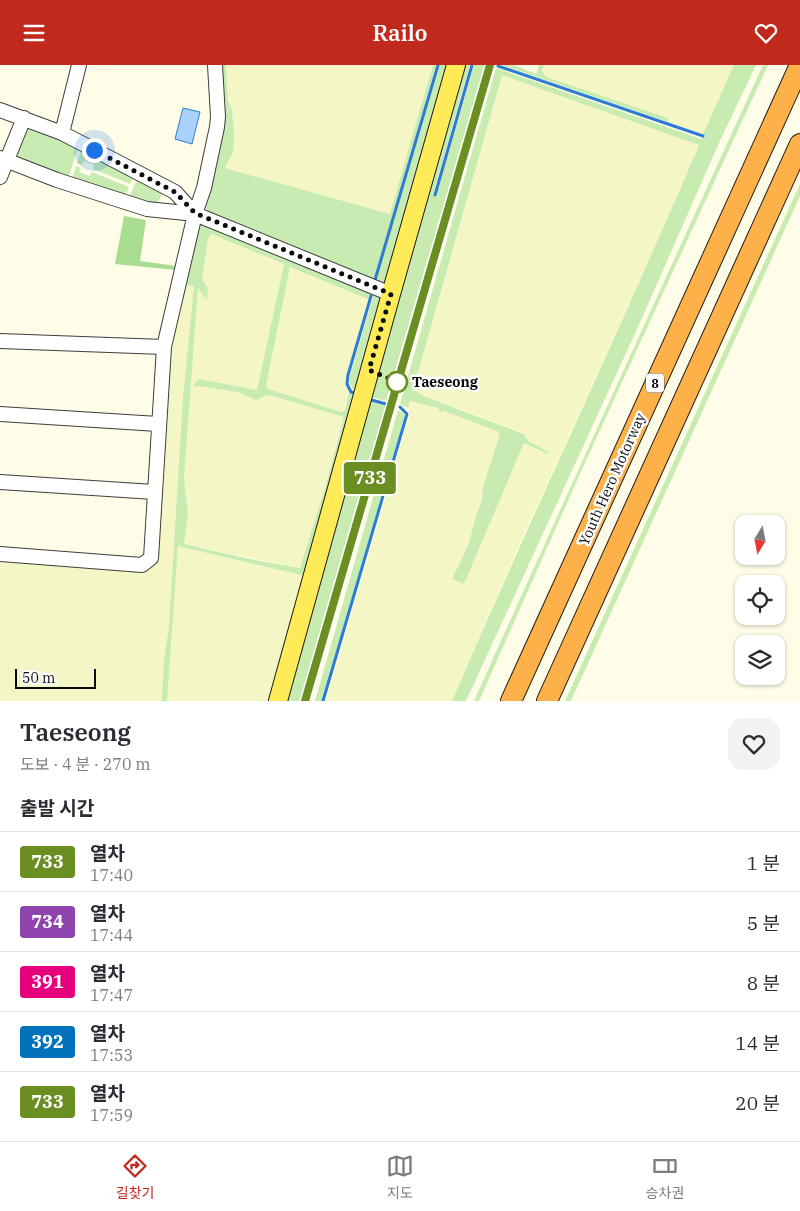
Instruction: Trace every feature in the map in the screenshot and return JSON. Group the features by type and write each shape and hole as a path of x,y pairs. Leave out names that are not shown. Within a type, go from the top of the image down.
{"highway":[{"name":"Youth Hero Motorway","path":"511,701 800,65"},
{"path":"547,701 800,144"}],"main road":[{"path":"278,701 456,65"}],"street":[{"path":"62,133 79,65"},
{"path":"0,555 142,565 151,558 164,347 195,213 204,188 217,127 216,65"},
{"path":"0,110 62,133 175,192 195,213"},
{"path":"0,177 3,159 24,118"},
{"path":"3,159 57,180 147,209 195,213 391,294"},
{"path":"0,341 164,347"},
{"path":"0,414 158,424"},
{"path":"0,483 154,492"}],"green space":[{"path":"220,65 226,65 228,101 232,110 234,135 233,152 225,168 390,214 433,65 436,65 376,278 439,65 451,65 389,281 379,283 207,211"},
{"path":"226,65 433,65 391,214 225,168 230,159 233,118 228,101"},
{"path":"464,65 470,65 433,195 436,197 474,65 485,65 386,401 368,396"},
{"path":"502,65 514,65 536,74 539,65 544,65 542,71 546,77 668,118 668,122"},
{"path":"544,65 734,65 704,135 668,122 668,118 545,77 542,71"},
{"path":"734,65 756,65 466,701 452,701 699,145 502,75 413,390 426,397 524,434 528,441 549,452 548,454 524,443 464,584 452,579 468,546 482,500 483,487 500,434 497,431 444,411 440,412 438,408 410,401 408,408 400,404 496,68 701,139"},
{"path":"763,65 768,65 584,465 479,701 474,701 582,463"},
{"path":"502,74 699,144 659,238 522,538 452,701 326,701 410,413 408,408 410,401 438,408 440,411 444,410 498,431 500,434 483,487 482,500 468,546 452,579 464,584 524,443 548,454 549,452 528,441 524,433 426,397 413,390"},
{"path":"28,123 79,145 68,178 14,158"},
{"path":"82,148 134,176 130,184 93,169 94,165 84,161 82,165 77,163"},
{"path":"76,166 81,168 79,172 90,176 92,172 129,187 125,196 72,179"},
{"path":"138,178 163,192 156,206 129,197"},
{"path":"800,184 800,196 571,701 565,701"},
{"path":"124,216 146,220 140,261 176,266 176,270 115,264"},
{"path":"199,223 378,293 382,299 358,393 351,386 350,376 373,297 371,295 368,299 290,267 266,386 268,389 341,412 345,410 349,392 356,397 305,576 178,546 167,701 162,701 164,659 169,627 183,396 194,286 182,284 186,273 189,272 196,230","holes":["211,234 284,264 257,390 198,379 193,387 198,386 237,392 256,400 267,395 273,396 344,417 326,485 300,568 184,544 188,515 184,478 198,288 207,300 208,288 202,280 208,239"]},
{"path":"211,234 284,264 257,390 198,380 198,386 237,392 256,400 267,395 273,396 344,416 326,485 300,568 184,544 188,515 184,478 198,287 207,299 208,288 202,280 208,239"},
{"path":"290,266 368,299 347,376 346,386 349,392 345,410 341,412 268,389 266,386"},
{"path":"182,284 194,286 183,396 169,627 164,659 162,701 0,701 0,560 146,569 153,566 167,361"},
{"path":"368,400 388,406 301,701 282,701"},
{"path":"398,410 405,415 322,701 315,701"},
{"path":"178,546 305,576 270,701 167,701"}],"water":[{"path":"183,108 200,112 192,144 175,139"}],"waterway":[{"path":"375,280 438,65"},
{"path":"435,195 472,65"},
{"path":"498,66 703,136"},
{"path":"358,394 351,392 347,384 348,375 371,296"},
{"path":"368,399 386,404"},
{"path":"323,701 407,414 400,407"}],"railway":[{"path":"305,701 490,65"}],"train":[{"name":"733","path":"305,701 490,65"}],"place":[{"name":"Taeseong","path":"397,382"}],"route":[{"path":"94,150 175,192 195,213 391,294 369,370 397,382"}]}
